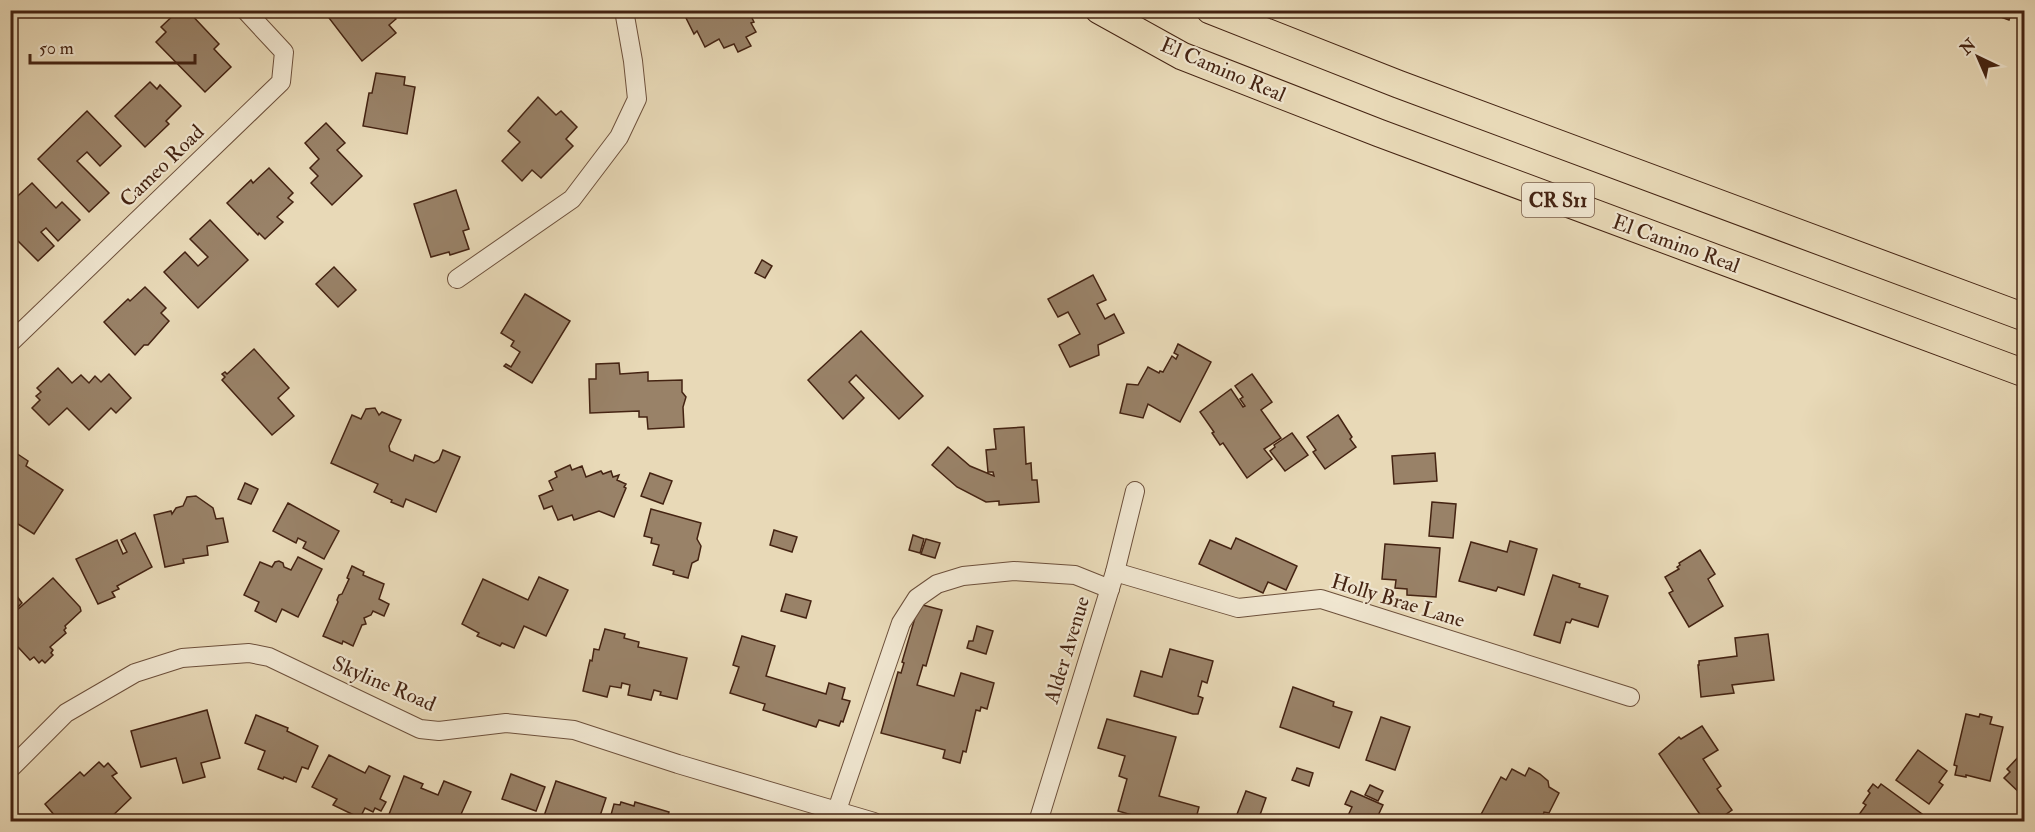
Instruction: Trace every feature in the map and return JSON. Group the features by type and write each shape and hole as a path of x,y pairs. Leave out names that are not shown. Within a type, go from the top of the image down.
{"main road":[{"name":"El Camino Real","path":"1099,10 1182,56 1357,125 2025,373"},
{"name":"CR S11","path":"1210,10 1398,84 2025,317"}],"street":[{"name":"Cameo Road","path":"10,344 281,82 285,52 245,10"},
{"path":"458,279 572,199 619,137 637,99 625,16 627,10"},
{"name":"Alder Avenue","path":"1038,822 1113,580 1135,491"},
{"name":"Holly Brae Lane","path":"837,810 901,623 917,598 937,584 951,579 987,573 1014,571 1113,580 1238,608 1320,599 1630,697"},
{"name":"Skyline Road","path":"10,768 66,713 135,673 182,658 249,653 269,657 420,729 439,731 506,723 574,730 678,764 874,822"}],"building":[{"path":"179,10 187,10 219,44 214,49 231,67 205,92 156,42 166,32 161,27"},
{"path":"339,10 389,10 396,19 389,25 396,33 362,61 329,18"},
{"path":"682,10 757,10 750,14 754,22 751,23 756,32 746,37 751,46 738,52 734,44 724,48 719,39 705,47 697,31 694,34"},
{"path":"1982,10 2012,10 2009,20"},
{"path":"376,73 405,77 404,85 415,87 407,134 363,126 369,93 372,93"},
{"path":"150,82 157,89 160,85 181,106 166,121 169,124 145,147 115,116"},
{"path":"538,97 556,115 561,111 577,127 566,139 573,146 541,178 532,170 522,181 502,161 520,142 508,131"},
{"path":"87,111 121,146 100,166 87,152 77,161 109,193 89,212 38,159"},
{"path":"326,123 345,143 337,150 362,176 332,205 311,183 318,176 310,168 319,159 305,143"},
{"path":"269,168 293,193 288,198 293,202 277,217 283,222 265,239 259,233 258,235 227,203 251,180 253,183"},
{"path":"32,183 56,208 62,202 80,220 58,241 46,228 41,232 54,246 38,261 10,233 16,227 10,221 10,203"},
{"path":"456,190 469,229 463,231 469,249 450,255 449,252 431,257 414,204"},
{"path":"210,220 248,260 198,308 164,272 185,252 198,266 208,257 190,239"},
{"path":"762,260 772,266 765,278 755,273"},
{"path":"334,267 356,290 338,307 316,284"},
{"path":"1093,275 1106,300 1097,304 1105,319 1114,314 1124,333 1098,345 1099,355 1070,367 1059,345 1080,334 1068,312 1058,317 1048,299"},
{"path":"145,287 166,308 161,313 169,321 148,345 144,345 135,355 104,322 128,299 130,301"},
{"path":"525,294 570,321 532,383 504,366 506,364 511,367 520,352 511,346 514,341 501,333"},
{"path":"861,331 923,396 899,419 856,375 849,382 864,398 843,419 808,380"},
{"path":"1178,344 1211,362 1180,422 1148,404 1143,418 1120,413 1127,384 1138,385 1148,367 1159,373 1163,372 1172,356 1176,359 1178,355 1174,353"},
{"path":"254,349 289,388 278,398 294,416 272,435 222,380 225,377 222,374 225,372 227,374"},
{"path":"619,363 620,374 648,372 648,381 682,380 682,392 686,397 683,407 684,427 648,429 647,417 639,417 639,411 590,413 589,379 596,379 596,364"},
{"path":"58,368 72,383 81,375 89,383 95,376 101,382 109,374 131,398 116,413 111,408 89,430 67,408 49,425 32,408 40,400 36,396 41,392 37,388"},
{"path":"1252,374 1272,402 1261,410 1281,438 1264,449 1272,459 1247,478 1223,443 1220,445 1200,412 1231,389 1243,407 1245,406 1240,399 1243,397 1235,386"},
{"path":"375,408 379,415 382,412 401,420 389,446 390,451 413,461 415,455 434,463 439,460 443,450 460,457 436,512 406,499 403,507 391,502 392,500 374,492 378,484 331,463 352,415 361,419 366,409"},
{"path":"1338,415 1356,447 1325,469 1313,452 1316,450 1307,437"},
{"path":"1024,427 1026,464 1031,463 1032,480 1037,480 1039,502 999,505 999,501 986,502 957,487 932,465 948,447 970,466 994,476 993,472 988,472 986,450 996,449 994,429"},
{"path":"1292,433 1308,455 1285,471 1270,451 1275,447 1274,445"},
{"path":"10,449 28,461 26,466 63,490 34,534 10,519"},
{"path":"1435,453 1437,481 1394,484 1392,456"},
{"path":"570,465 572,470 582,466 586,477 601,471 603,474 611,471 613,477 619,475 617,480 626,484 624,487 626,488 614,517 599,511 574,520 572,515 558,520 552,506 544,509 539,496 553,490 549,481 557,477 555,472"},
{"path":"650,473 672,481 663,504 641,496"},
{"path":"245,483 258,489 251,504 238,499"},
{"path":"196,496 213,508 216,519 223,518 228,542 207,546 208,555 183,559 184,563 165,567 154,515 171,511 172,514 176,508 183,506 187,497"},
{"path":"1432,502 1456,504 1453,538 1429,536"},
{"path":"288,503 339,531 324,559 303,548 306,542 298,538 296,543 273,531"},
{"path":"651,509 701,523 697,539 701,546 698,560 692,563 688,578 653,565 659,545 651,543 652,538 644,536"},
{"path":"774,530 797,537 792,552 770,545"},
{"path":"135,533 152,567 117,586 119,589 112,592 115,597 98,604 76,559 117,540 123,554 127,552 121,540"},
{"path":"913,535 924,539 920,553 909,550"},
{"path":"1236,538 1297,566 1286,590 1268,582 1263,593 1199,564 1210,540 1231,549"},
{"path":"926,539 940,543 935,558 921,554"},
{"path":"1510,541 1537,549 1524,595 1498,587 1496,591 1459,581 1471,542 1507,552"},
{"path":"1385,544 1440,548 1436,597 1407,595 1407,589 1395,588 1396,580 1382,579"},
{"path":"1700,550 1715,574 1708,579 1723,606 1689,627 1669,593 1673,591 1665,577 1679,569 1677,567 1679,563"},
{"path":"298,557 322,569 298,617 282,609 276,622 255,611 259,602 244,595 260,562 272,567 275,562 279,561 291,570"},
{"path":"352,566 364,572 363,575 384,584 379,599 389,604 384,616 373,611 371,615 364,618 366,624 362,625 353,646 323,636 339,595 342,594 349,579 347,578"},
{"path":"1553,575 1580,584 1579,587 1608,596 1598,627 1572,619 1570,623 1566,622 1560,643 1534,635"},
{"path":"539,577 568,590 546,636 524,626 514,648 502,643 500,646 477,636 479,633 462,624 483,579 528,600"},
{"path":"53,578 80,607 81,611 65,626 66,633 50,647 53,655 45,663 42,660 39,663 34,657 30,660 18,647 17,649 14,646 16,644 10,638 10,587 22,603 16,611"},
{"path":"786,594 811,601 806,618 781,611"},
{"path":"919,604 942,610 926,666 923,665 917,685 954,696 961,673 994,683 987,709 981,707 980,711 976,710 966,752 963,751 960,763 943,758 945,750 881,733 898,672 901,673 904,663 902,662"},
{"path":"977,626 993,631 986,654 967,648 969,641 973,641"},
{"path":"605,629 625,634 624,638 639,642 638,647 687,658 677,699 660,695 661,692 654,690 651,700 628,695 630,685 622,683 621,688 610,686 607,697 583,691 590,660 592,661 594,649 599,650"},
{"path":"1768,634 1774,680 1732,685 1734,693 1701,697 1699,661 1737,656 1735,638"},
{"path":"742,636 775,646 766,676 826,694 829,683 845,688 842,699 850,701 843,722 841,721 839,726 819,720 816,727 763,710 765,704 730,693 739,667 733,665"},
{"path":"1170,649 1213,661 1207,683 1202,681 1198,696 1203,698 1198,714 1134,696 1141,671 1162,677"},
{"path":"1293,687 1334,702 1333,706 1352,712 1339,748 1280,727"},
{"path":"207,710 220,758 201,763 205,777 183,783 176,758 141,767 131,731"},
{"path":"1966,714 1992,717 1990,724 2003,727 1990,781 1966,775 1966,777 1955,775 1957,766 1954,765"},
{"path":"256,715 288,728 287,731 318,746 308,769 302,767 296,782 258,769 265,751 245,743"},
{"path":"1381,717 1410,727 1395,770 1366,760"},
{"path":"1107,719 1176,737 1159,796 1199,807 1195,822 1135,822 1131,820 1132,815 1118,811 1127,779 1119,776 1125,756 1098,748"},
{"path":"1702,726 1718,750 1703,759 1721,786 1717,789 1732,810 1715,822 1705,822 1659,754 1679,737 1681,739"},
{"path":"1918,750 1947,771 1939,782 1943,785 1929,804 1896,780"},
{"path":"2024,751 2024,797 2004,778 2010,772 2007,769"},
{"path":"329,755 365,773 369,766 390,776 380,799 386,802 381,811 375,808 373,812 365,808 360,818 333,805 337,799 312,787"},
{"path":"99,762 104,767 108,763 117,773 112,776 131,798 106,822 91,822 88,818 85,822 60,822 45,804 80,772 84,776"},
{"path":"1297,768 1313,773 1309,786 1292,780"},
{"path":"1529,768 1540,774 1548,781 1549,787 1559,793 1549,813 1544,812 1541,822 1477,822 1501,777 1506,780 1512,769 1525,776"},
{"path":"511,774 545,787 536,811 502,799"},
{"path":"404,776 423,784 421,788 438,795 444,781 471,792 458,821 386,822"},
{"path":"556,781 606,798 598,822 560,822 544,816"},
{"path":"1873,784 1878,788 1881,784 1922,814 1917,822 1866,822 1858,816 1866,805 1863,803"},
{"path":"1370,785 1383,791 1378,801 1365,795"},
{"path":"1246,791 1266,798 1260,815 1270,819 1269,822 1234,822"},
{"path":"1351,791 1383,805 1375,822 1345,822 1352,807 1345,804"},
{"path":"621,802 634,806 635,802 669,812 666,822 609,822 614,804 620,805"}]}
